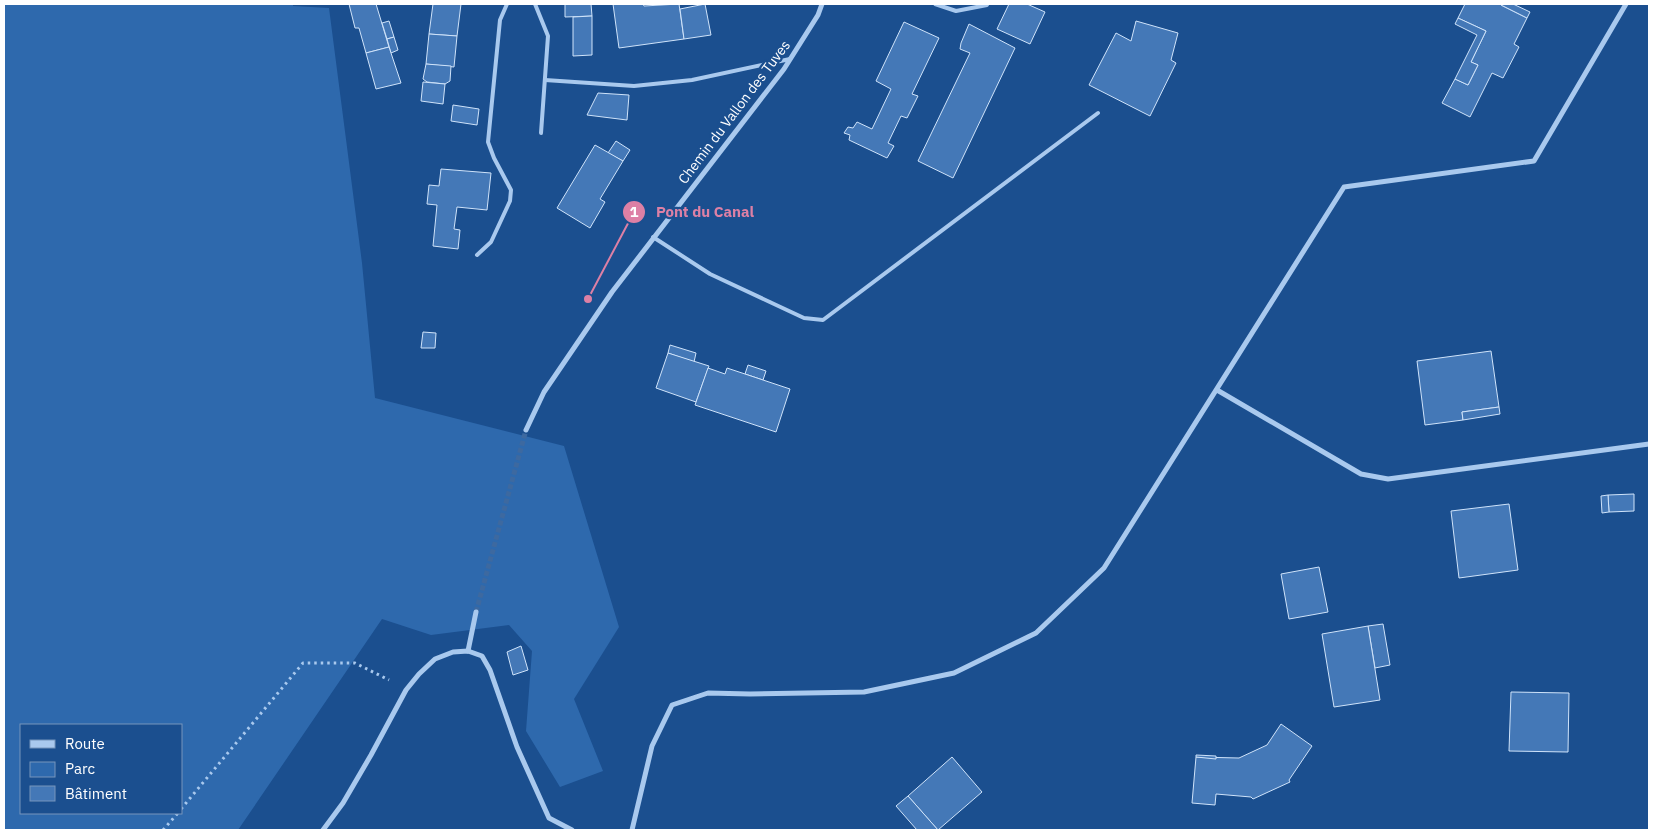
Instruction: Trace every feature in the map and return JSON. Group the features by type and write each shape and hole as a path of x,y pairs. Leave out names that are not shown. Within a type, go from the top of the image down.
{"street":[{"name":"Chemin du Vallon des Tuves","path":"526,430 544,392 612,292 784,69 818,15 822,4"},
{"path":"632,830 652,746 672,705 708,693 864,692 954,673 1036,633 1104,568 1344,187 1534,161 1626,4"},
{"path":"1217,390 1361,474 1388,479 1649,444"},
{"path":"468,651 476,612"},
{"path":"323,830 352,787 406,690 419,674 435,660 453,652 468,651 482,656 490,670 516,747 549,818 572,830"}],"lane":[{"path":"477,255 491,242 510,201 511,190 494,158 488,142 500,20 507,4"},
{"path":"535,4 548,36 541,133"},
{"path":"935,4 956,12 987,5"},
{"path":"546,80 634,86 692,80 790,59"},
{"path":"653,238 710,274 804,318 823,320 1098,113"}],"path":[{"path":"182,808 303,663 355,663 406,690"},
{"path":"163,830 177,814"}],"green space":[{"path":"4,4 293,4 293,6 329,8 362,263 375,398 564,446 619,627 574,699 603,771 560,787 526,731 532,651 509,625 431,635 382,619 238,830 4,830"}],"building":[{"path":"349,4 376,4 389,47 366,53 359,28 355,28"},
{"path":"433,4 461,4 457,36 429,34"},
{"path":"565,4 591,4 592,16 565,17"},
{"path":"613,4 643,4 644,6 679,4 684,39 619,48"},
{"path":"705,4 711,35 684,39 680,9"},
{"path":"1009,4 1027,4 1045,12 1030,44 997,29"},
{"path":"1465,4 1501,4 1527,18 1514,44 1519,47 1503,78 1492,73 1470,117 1442,103 1455,79 1468,85 1478,65 1471,62 1486,31 1458,18"},
{"path":"1501,4 1513,4 1530,12 1527,18"},
{"path":"592,16 592,55 573,56 573,17"},
{"path":"1458,18 1486,31 1471,62 1478,65 1468,85 1455,79 1477,35 1455,24"},
{"path":"389,21 394,37 387,39 382,23"},
{"path":"1136,21 1178,33 1171,60 1176,63 1150,116 1089,85 1116,33 1131,41"},
{"path":"904,22 939,38 912,94 918,96 907,118 901,116 888,143 894,146 887,158 849,140 850,135 844,133 848,127 853,128 857,122 872,129 891,89 876,81"},
{"path":"969,24 1015,48 953,178 918,161 970,53 960,49"},
{"path":"429,34 457,36 454,67 426,64"},
{"path":"394,37 398,50 391,53 387,39"},
{"path":"389,47 401,83 376,89 366,53"},
{"path":"426,64 451,66 450,81 445,84 427,82 423,79"},
{"path":"423,82 445,84 443,104 421,101"},
{"path":"598,93 629,95 627,120 587,115"},
{"path":"453,105 479,109 477,125 451,121"},
{"path":"616,141 630,150 623,161 608,153"},
{"path":"595,145 623,161 600,199 605,202 590,228 557,208"},
{"path":"441,169 491,173 487,210 457,207 454,229 460,230 458,249 433,246 437,205 427,204 429,185 439,186"},
{"path":"423,332 436,333 435,348 421,348"},
{"path":"670,345 696,353 694,362 668,353"},
{"path":"1491,351 1499,407 1462,412 1463,420 1425,425 1417,361"},
{"path":"668,353 709,366 696,402 656,388"},
{"path":"748,365 766,371 763,380 745,374"},
{"path":"708,368 725,374 727,368 790,389 776,432 695,405"},
{"path":"1499,407 1500,414 1463,420 1462,412"},
{"path":"1634,494 1634,511 1609,512 1608,495"},
{"path":"1608,495 1609,512 1602,513 1601,496"},
{"path":"1509,504 1518,570 1459,578 1451,511"},
{"path":"1319,567 1328,612 1289,619 1281,574"},
{"path":"1383,624 1390,665 1375,668 1368,626"},
{"path":"1368,626 1380,700 1334,707 1322,634"},
{"path":"521,646 528,670 513,675 507,652"},
{"path":"1511,692 1569,693 1568,752 1509,751"},
{"path":"1281,724 1312,746 1289,780 1290,782 1253,799 1251,797 1216,794 1215,805 1192,803 1196,757 1239,758 1267,745"},
{"path":"1196,755 1216,756 1216,759 1196,757"},
{"path":"952,757 982,792 938,830 908,796"},
{"path":"908,796 938,830 917,830 896,806"}],"tunnel":[{"path":"476,612 526,430"}],"place":[{"name":"Pont du Canal","path":"588,299"}]}
